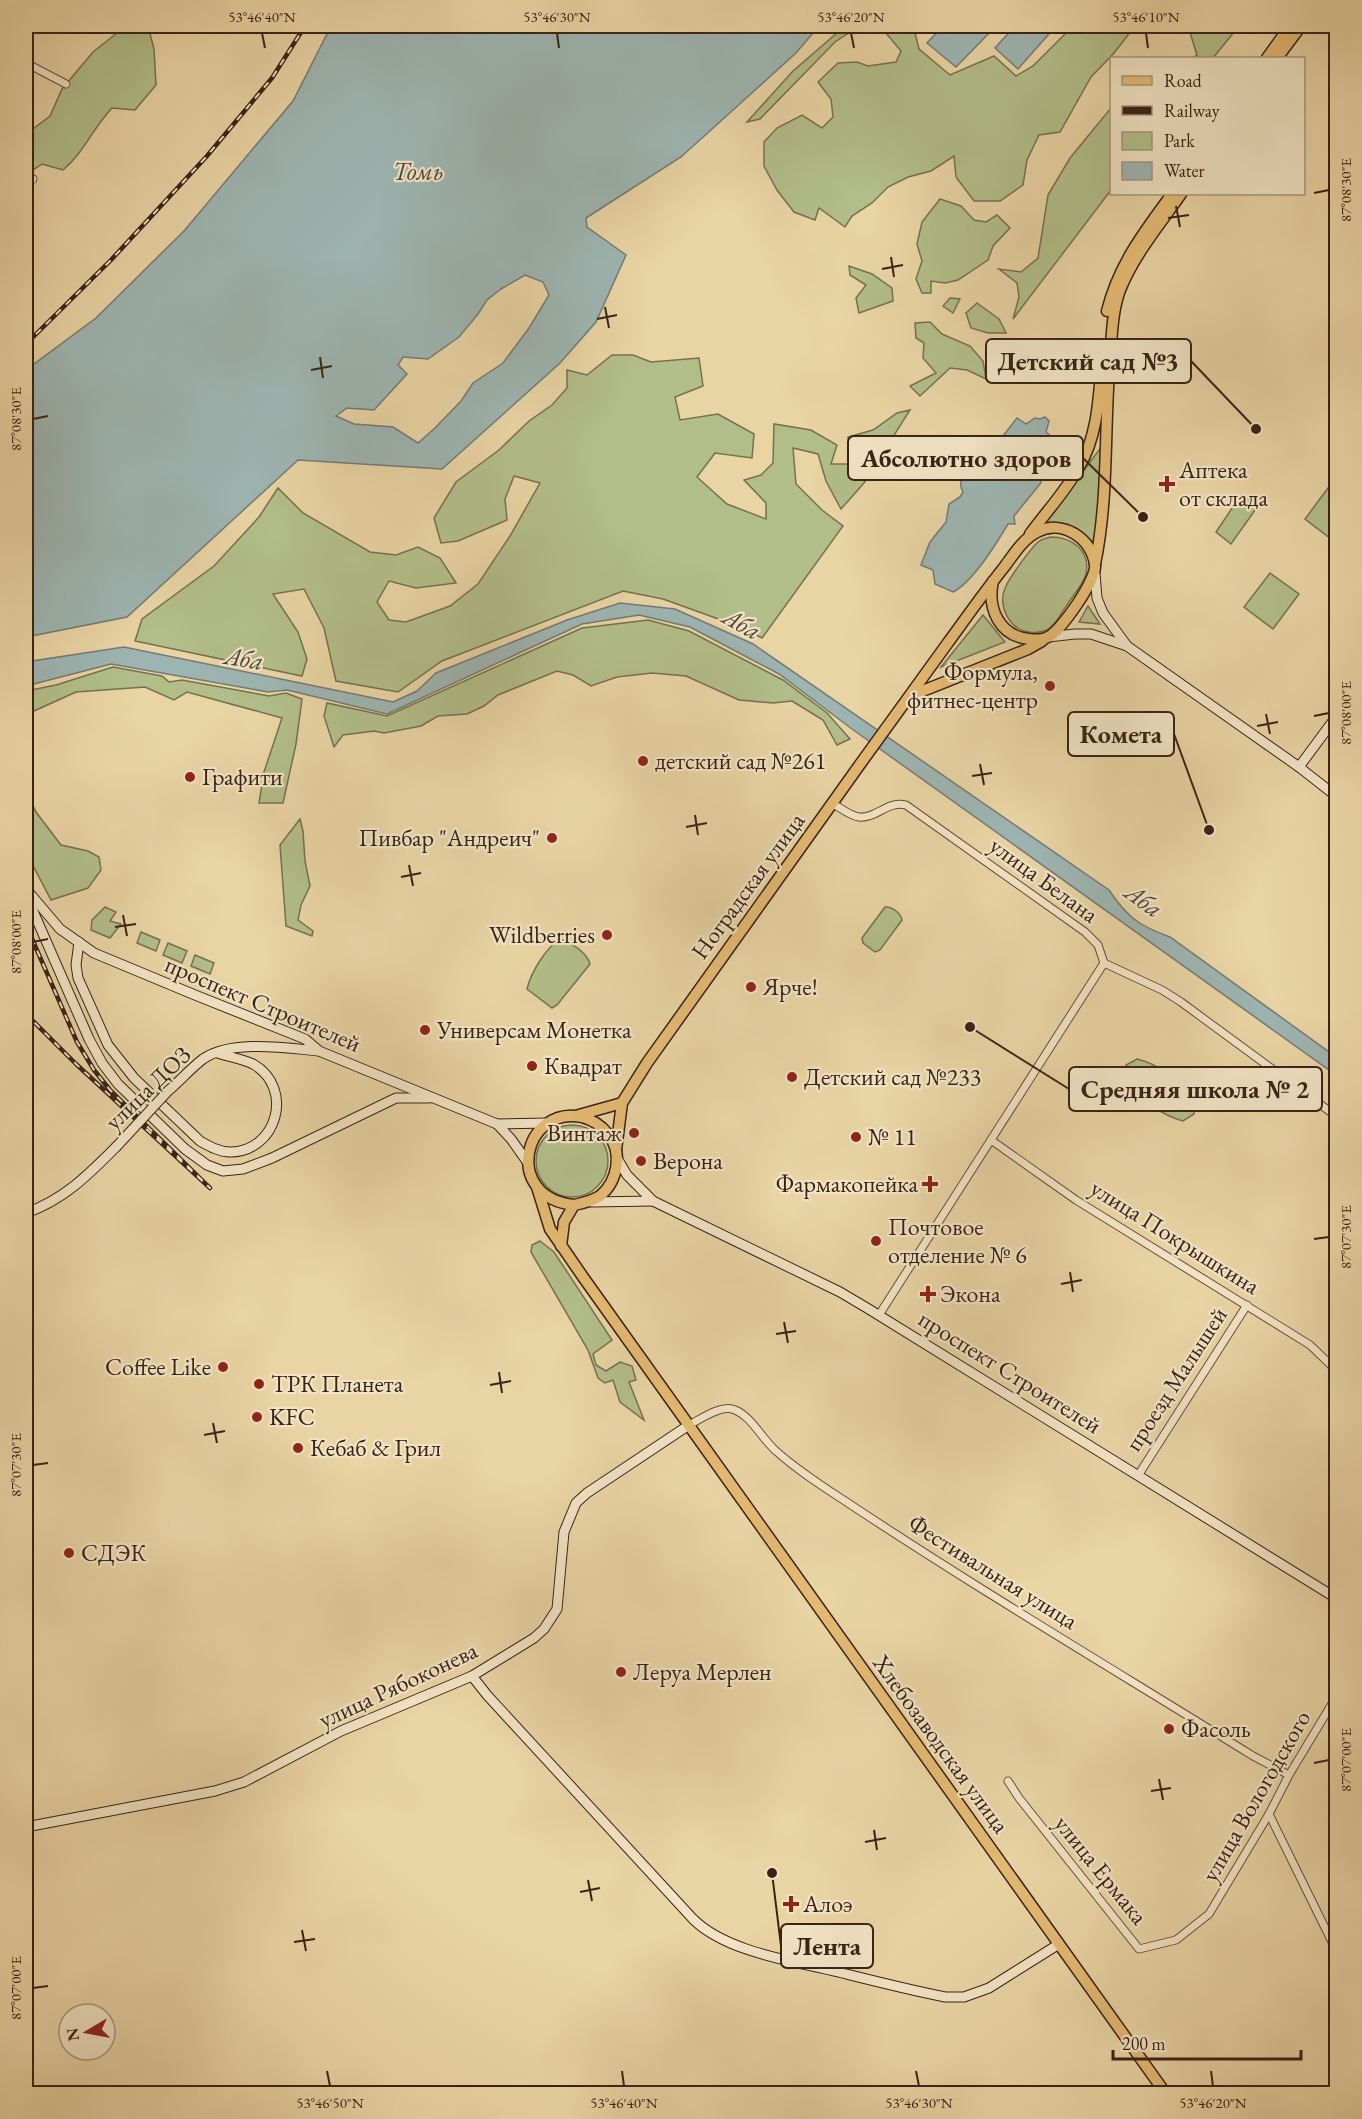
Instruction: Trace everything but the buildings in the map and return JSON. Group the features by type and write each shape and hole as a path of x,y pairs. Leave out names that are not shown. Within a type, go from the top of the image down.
{"main road":[{"path":"1268,57 1290,26"},
{"path":"1278,57 1301,26"},
{"path":"1171,195 1128,256 1113,289 1107,313 1095,421 1086,454 1079,468 993,581 992,607 997,621 1009,633 1020,638 1033,640 1091,634 1127,646 1299,767 1336,796"},
{"path":"1127,646 1103,613 1097,598 1095,569 1101,537 1108,381 1114,314 1120,291 1132,266 1180,195"},
{"path":"909,696 1028,649 1048,638 1072,610 1095,569 1086,543 1071,531 1062,528 1049,528 1036,532 1024,542"},
{"name":"Ноградская улица","path":"622,1102 653,1053 993,581"},
{"path":"1299,767 1336,717"},
{"name":"проспект Строителей","path":"26,889 60,929 94,952 305,1038 319,1051 497,1124"},
{"path":"26,895 89,1040 102,1063 118,1084 185,1149 207,1165 223,1171 243,1169 272,1158 396,1098 434,1099"},
{"path":"48,944 60,929"},
{"path":"79,942 76,965 78,978 108,1045 134,1078 200,1141 228,1152 252,1148 266,1137 276,1119 278,1097 270,1079 254,1064 218,1053"},
{"name":"улица ДОЗ","path":"26,1213 44,1207 74,1188 168,1091 204,1058 233,1048 260,1046 319,1051"},
{"path":"497,1124 548,1123 561,1117 575,1116 622,1102 616,1172 610,1185 601,1195 589,1202"},
{"path":"575,1116 589,1119 601,1126 610,1137 627,1175 653,1201"},
{"path":"548,1123 533,1140 528,1163 550,1229 561,1246"},
{"path":"497,1124 528,1163"},
{"path":"537,1188 560,1203 574,1205 589,1202 653,1201"},
{"name":"проспект Строителей","path":"653,1201 840,1292 1139,1474 1336,1598"},
{"path":"561,1246 564,1222 574,1205"},
{"name":"Хлебозаводская улица","path":"561,1246 1167,2094"},
{"name":"улица Рябоконева","path":"26,1827 215,1791 244,1782 341,1731 472,1676 534,1638 553,1618 560,1599 564,1532 576,1503 686,1421"},
{"path":"472,1676 486,1695 693,1918 711,1933 726,1940 751,1950 945,1997 964,1997 989,1988 1059,1944"}],"street":[{"path":"26,63 66,84"},
{"name":"улица Белана","path":"833,804 862,818 894,804 906,805 1085,932 1098,945 1104,963"},
{"path":"879,1315 1104,963 1162,990 1181,1002 1336,1116"},
{"name":"улица Покрышкина","path":"991,1140 1076,1200 1310,1345 1336,1370"},
{"name":"проезд Малышей","path":"1139,1474 1247,1305"},
{"name":"Фестивальная улица","path":"686,1421 718,1410 729,1408 737,1410 777,1452 804,1474 902,1539 1253,1756 1289,1774"},
{"name":"улица Вологодского","path":"1209,1914 1336,1697"},
{"name":"улица Ермака","path":"1008,1781 1139,1949 1176,1940 1209,1914"},
{"path":"1269,1814 1334,1946"}],"green space":[{"path":"126,26 148,26 154,49 156,85 135,110 112,108 71,163 63,170 42,164 26,175 26,141 29,132 50,116 62,89 93,52"},
{"path":"845,26 859,26 835,42 760,119 747,122 793,71"},
{"path":"877,26 903,26 915,33 919,49 950,75 994,56 1016,76 1033,66 1073,26 1135,26 1091,77 1060,132 1039,135 1027,160 1023,185 1000,201 974,201 956,177 954,156 931,171 908,177 888,187 872,203 852,216 845,227 819,208 815,220 794,212 777,190 764,166 764,142 777,128 802,115 822,128 833,117 831,99 818,82 838,63 857,62 868,66 896,62 901,51 881,27"},
{"path":"1191,26 1239,26 1214,57 1194,57 1197,55 1191,36"},
{"path":"1110,109 1110,191 1013,319 1019,297 1017,283 999,269 1021,272 1038,258 1048,195 1070,158"},
{"path":"940,199 961,206 974,220 986,222 997,215 1010,228 993,246 988,260 958,280 945,283 931,281 931,293 922,293 916,279 922,261 917,244 922,222"},
{"path":"849,266 872,274 892,288 893,301 859,313 856,298 866,285 850,275"},
{"path":"950,298 960,299 953,313 943,306"},
{"path":"977,303 999,319 1006,333 988,333 971,328 966,313"},
{"path":"930,322 942,334 970,346 983,361 986,379 967,370 950,368 920,396 910,386 936,373 923,358 924,343 916,338 915,323"},
{"path":"612,355 633,355 651,362 699,358 703,386 675,397 680,420 718,414 754,434 752,458 715,453 697,477 727,504 766,519 766,503 744,480 761,475 773,463 774,424 811,430 837,445 831,464 850,464 848,437 873,430 897,413 910,410 864,483 841,509 826,481 818,454 793,448 796,484 822,510 843,526 762,638 735,625 663,599 623,591 442,661 398,692 336,681 324,628 304,589 273,594 298,632 307,659 302,676 135,641 142,619 214,566 259,517 278,488 303,513 370,552 396,555 418,547 440,558 456,583 416,588 389,581 377,602 389,620 406,622 450,606 478,584 510,536 540,483 514,476 505,499 507,520 458,541 441,543 434,518 456,482 499,450 529,421 552,405 567,388 567,370 587,375"},
{"path":"1102,446 1095,542 1066,524 1044,524"},
{"path":"1334,480 1336,482 1335,542 1305,519"},
{"path":"1241,495 1258,506 1231,544 1216,532"},
{"path":"1051,537 1066,539 1078,546 1085,558 1086,574 1053,625 1045,631 1029,632 1015,626 1006,615 1004,593 1012,576 1031,550 1040,541"},
{"path":"1270,573 1299,594 1273,629 1244,607"},
{"path":"1088,606 1100,624 1079,622"},
{"path":"983,615 1005,642 941,667"},
{"path":"648,620 689,631 783,680 827,713 850,739 837,745 823,720 792,701 773,703 739,700 686,676 652,673 617,677 591,686 573,675 557,671 498,695 484,706 467,714 438,716 421,726 384,733 374,731 343,735 334,747 324,716 327,703 387,716 582,628"},
{"path":"113,667 162,676 169,682 182,680 269,696 286,693 302,699 296,744 283,803 259,803 264,772 282,718 187,692 174,700 145,687 76,692 34,711 26,719 26,691 56,685"},
{"path":"26,790 36,812 61,845 88,851 99,857 101,870 88,888 51,900 26,852"},
{"path":"300,819 310,886 301,905 298,920 313,931 312,936 286,926 280,845"},
{"path":"105,907 116,912 110,921 121,924 110,938 91,930 92,920"},
{"path":"885,907 895,910 902,920 880,950 875,952 863,943 862,938"},
{"path":"141,932 160,940 156,951 137,943"},
{"path":"559,939 578,948 590,964 557,1005 552,1008 527,989 539,962"},
{"path":"168,943 187,951 182,963 163,955"},
{"path":"195,955 214,963 210,974 191,966"},
{"path":"1137,1059 1162,1070 1185,1088 1196,1101 1194,1114 1183,1121 1167,1115 1134,1092 1123,1078 1126,1065"},
{"path":"572,1125 592,1131 602,1141 608,1161 602,1181 592,1191 572,1197 552,1191 542,1181 536,1161 542,1141 552,1131"},
{"path":"540,1241 554,1252 612,1340 593,1354 596,1365 606,1371 620,1362 632,1366 636,1380 629,1382 644,1420 620,1402 613,1380 605,1383 598,1378 588,1350 531,1252 532,1245"}],"water":[{"name":"Томь","path":"331,26 819,26 796,53 681,157 586,218 587,227 626,255 596,322 560,363 442,469 298,460 127,617 26,637 26,370 96,318 184,231 293,101","holes":["525,275 543,282 549,295 529,328 503,363 473,383 461,401 418,443 393,427 354,424 336,416 347,408 374,410 407,374 398,365 403,357 428,359 459,337 487,300 501,289"]},
{"path":"943,26 996,26 956,67 927,43"},
{"path":"1015,26 1056,26 1018,69 995,48"},
{"path":"1045,417 1049,421 1046,432 1052,437 1050,446 1054,452 1040,484 1014,516 1015,524 1008,524 984,562 961,587 953,592 935,584 933,570 921,565 930,542 946,522 949,504 960,497 963,492 961,480 968,471 975,468 981,471 987,470 988,461 1009,443 1003,436 1017,418 1026,424 1035,418"},
{"name":"Аба","path":"620,603 675,609 753,644 1109,890 1135,920 1170,937 1336,1057 1336,1075 852,729 779,674 690,627 639,615 582,624 387,714 287,690 268,692 111,664 26,686 26,662 124,647 393,702 417,691 436,673 567,620"}],"railway":[{"path":"26,344 111,260 207,156 272,78 305,26"},
{"path":"26,925 77,1042 94,1070 110,1090 210,1188 76,1064 26,1014"}],"place":[{"name":"Детский сад №3","path":"1256,429"},
{"name":"Аптека от склада","path":"1167,484"},
{"name":"Абсолютно здоров","path":"1143,517"},
{"name":"Формула, фитнес-центр","path":"1050,686"},
{"name":"детский сад №261","path":"643,761"},
{"name":"Графити","path":"190,777"},
{"name":"Комета","path":"1209,830"},
{"name":"Пивбар \"Андреич\"","path":"552,838"},
{"name":"Wildberries","path":"607,935"},
{"name":"Ярче!","path":"751,987"},
{"name":"Средняя школа № 2","path":"970,1027"},
{"name":"Универсам Монетка","path":"425,1030"},
{"name":"Квадрат","path":"532,1066"},
{"name":"Детский сад №233","path":"792,1077"},
{"name":"Винтаж","path":"634,1133"},
{"name":"№ 11","path":"856,1137"},
{"name":"Верона","path":"641,1161"},
{"name":"Фармакопейка","path":"930,1184"},
{"name":"Почтовое отделение № 6","path":"876,1241"},
{"name":"Экона","path":"928,1294"},
{"name":"Coffee Like","path":"223,1367"},
{"name":"ТРК Планета","path":"259,1384"},
{"name":"KFC","path":"257,1417"},
{"name":"Кeбаб & Грил","path":"298,1448"},
{"name":"СДЭК","path":"69,1553"},
{"name":"Леруа Мерлен","path":"621,1672"},
{"name":"Фасоль","path":"1169,1729"},
{"name":"Лента","path":"772,1873"},
{"name":"Алоэ","path":"791,1904"}]}
